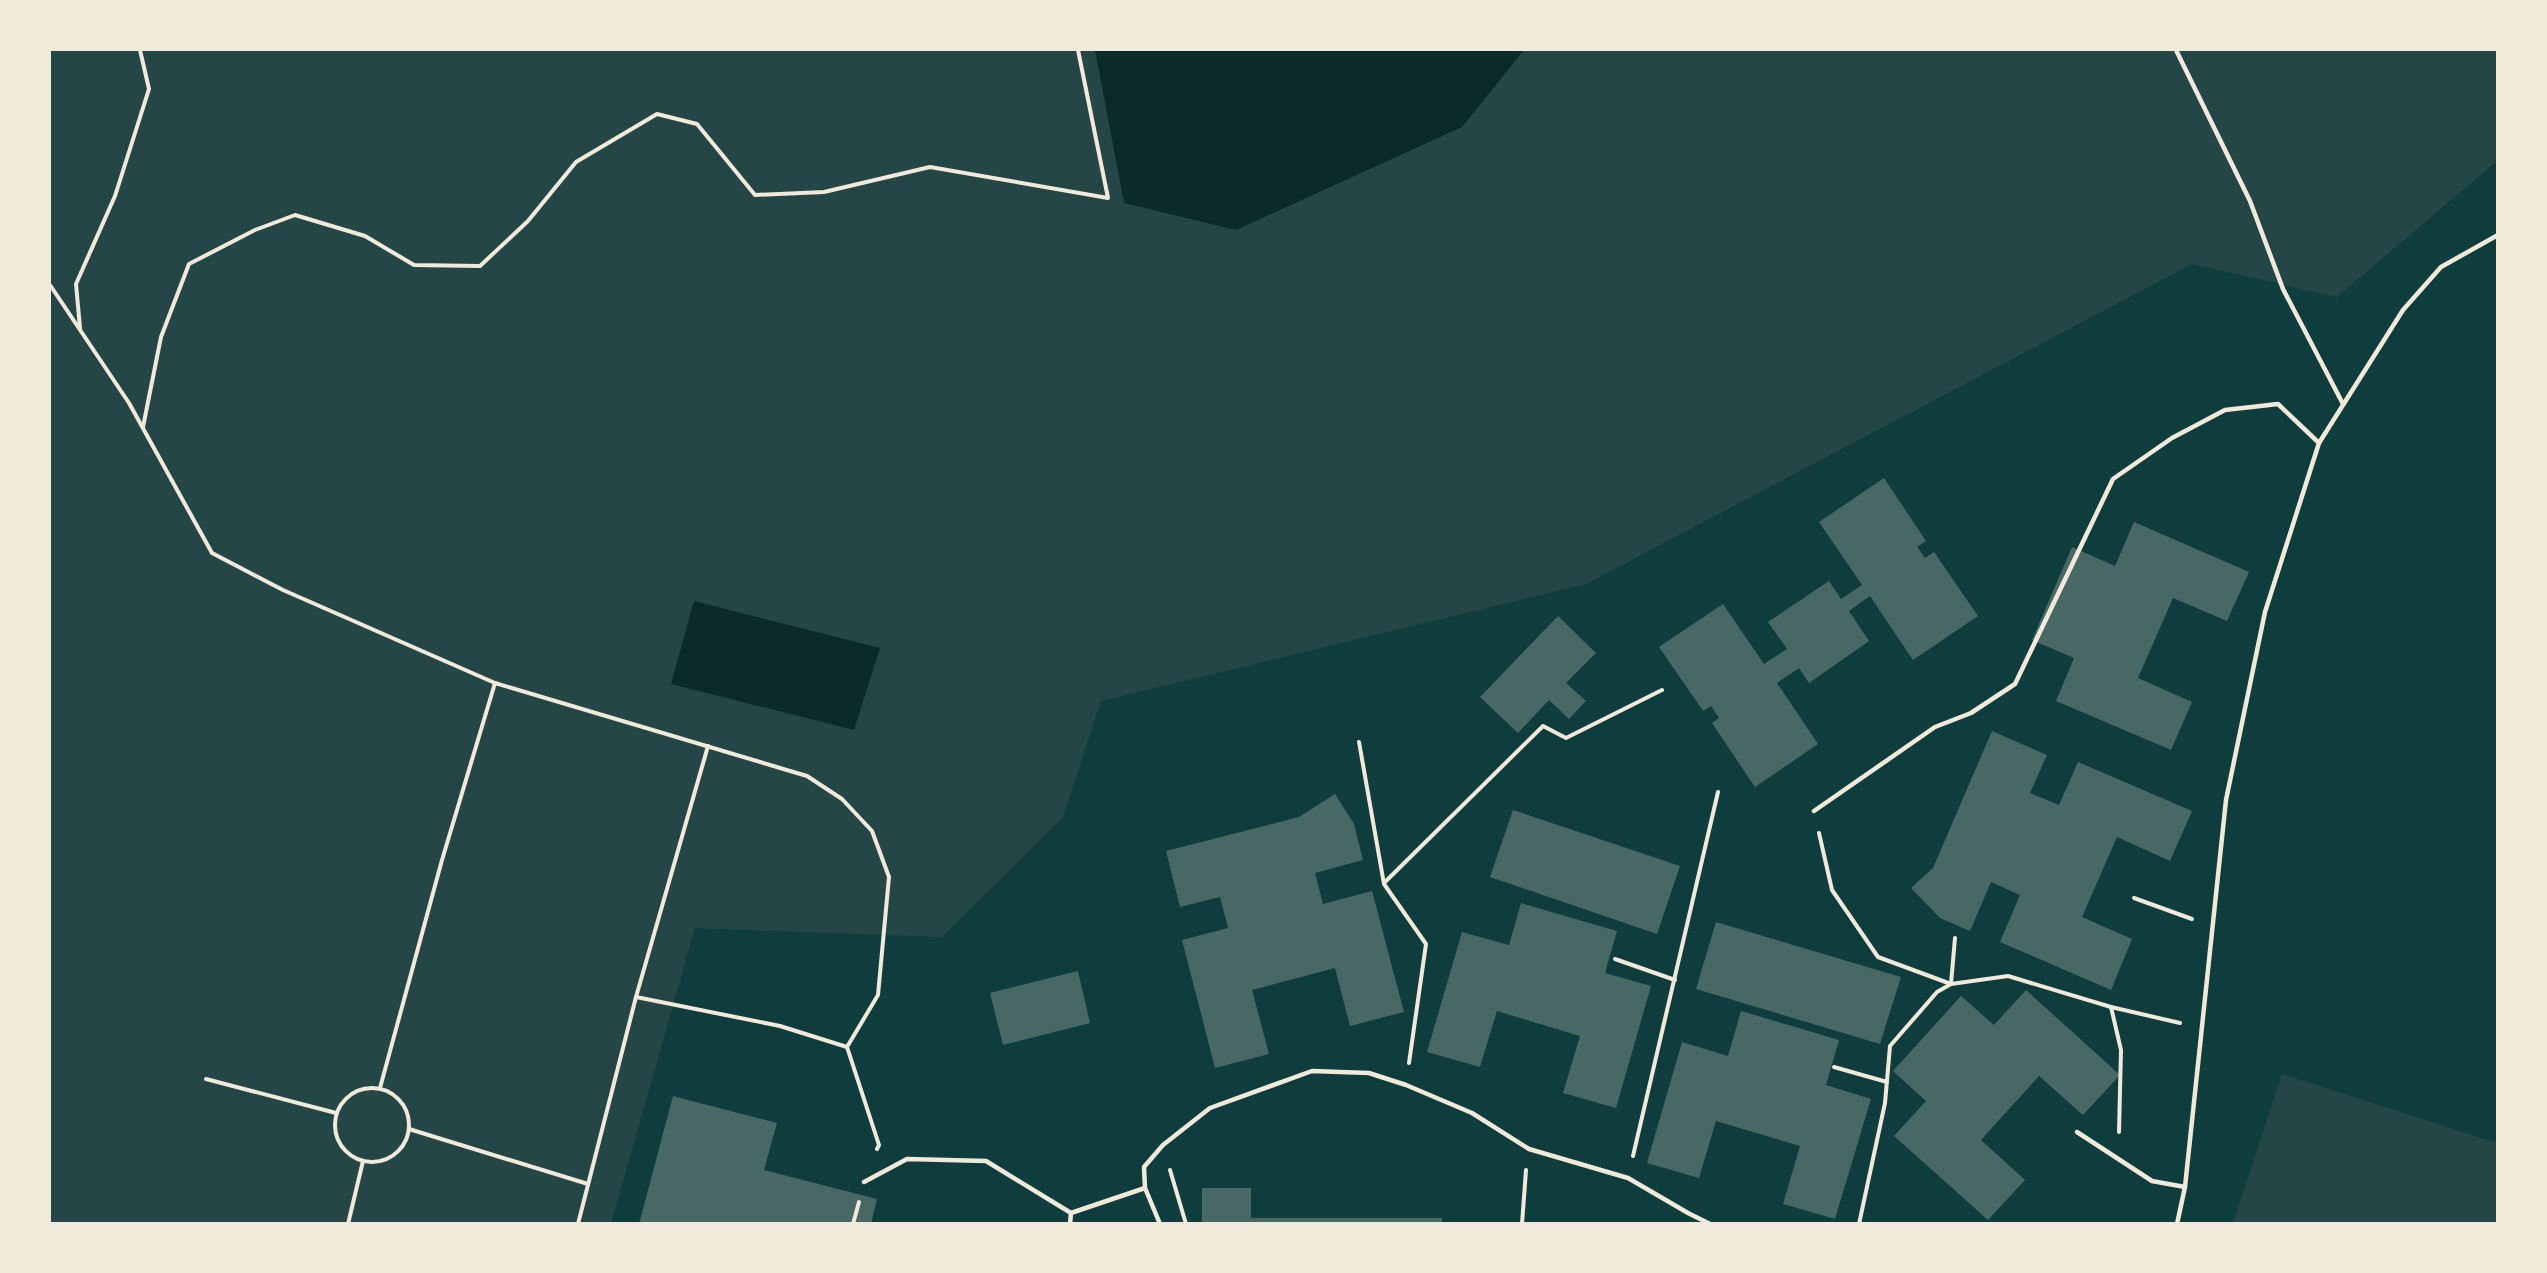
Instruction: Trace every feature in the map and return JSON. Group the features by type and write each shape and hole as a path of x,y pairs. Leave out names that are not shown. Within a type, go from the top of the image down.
{"lane":[{"path":"2176,50 2250,201 2283,290 2343,404"},
{"path":"2177,1224 2185,1187 2226,800 2265,612 2319,443 2403,310 2441,267 2498,235"},
{"path":"1814,811 1935,727 1971,713 2015,684 2113,479 2172,438 2225,410 2278,404 2319,443"},
{"path":"1160,1224 1145,1188 1144,1167 1163,1145 1210,1108 1312,1071 1369,1073 1406,1085 1472,1113 1529,1149 1628,1178 1688,1214 1710,1224"},
{"path":"2078,1132 2152,1181 2185,1187"},
{"path":"864,1182 907,1159 986,1161 1071,1213"},
{"path":"1071,1213 1145,1188"},
{"path":"1070,1224 1071,1213"}],"path":[{"path":"80,328 76,284 116,196 149,89 140,50"},
{"path":"143,428 161,337 189,264 255,230 295,214 365,236 414,265 480,266 528,221 576,162 657,114 697,124 755,195 824,192 930,167 1108,198 1078,50"},
{"path":"50,285 143,428 212,553 283,590 495,683 807,776 842,799 872,831 889,877 878,995 847,1047 879,1145 864,1182"},
{"path":"380,1088 442,860 495,683"},
{"path":"1384,884 1543,726 1566,738 1662,690"},
{"path":"1359,742 1384,884 1426,944 1406,1085"},
{"path":"578,1224 636,998 708,746"},
{"path":"1628,1178 1718,792"},
{"path":"1814,811 1832,890 1878,957 1951,984"},
{"path":"2134,898 2212,927"},
{"path":"1951,984 1955,939"},
{"path":"1615,959 1675,980"},
{"path":"1859,1224 1885,1104 1890,1046 1937,992 1951,984 2008,976 2111,1007 2202,1029"},
{"path":"636,998 780,1026 847,1047"},
{"path":"2111,1007 2121,1050 2119,1160"},
{"path":"1834,1067 1887,1082"},
{"path":"206,1079 336,1113"},
{"path":"380,1088 401,1101 407,1113 409,1129 405,1141 390,1158 377,1162 363,1161 343,1150 334,1126 336,1113 342,1101 350,1094 362,1089 380,1088"},
{"path":"409,1129 588,1184"},
{"path":"1163,1145 1186,1224"},
{"path":"1522,1224 1529,1149"},
{"path":"348,1224 363,1161"}],"shaded area":[{"path":"50,50 2497,50 2498,160 2337,297 2192,264 1586,584 1101,701 1063,817 942,937 695,928 611,1223 50,1224"},
{"path":"1095,50 1524,50 1462,127 1236,230 1124,203"},
{"path":"694,601 880,648 854,730 671,684"},
{"path":"2282,1074 2497,1143 2497,1223 2233,1223"}],"building":[{"path":"1884,478 1926,541 1917,547 1925,558 1934,552 1978,616 1913,660 1870,596 1849,611 1869,641 1809,683 1799,668 1777,683 1818,744 1755,787 1712,723 1719,718 1711,706 1703,711 1659,647 1723,604 1764,664 1787,649 1768,622 1829,581 1841,599 1862,585 1819,522"},
{"path":"2134,522 2249,572 2227,621 2173,598 2138,678 2192,702 2171,750 2056,701 2074,658 2032,640 2072,547 2115,566"},
{"path":"1558,616 1596,653 1566,683 1586,701 1569,719 1549,700 1518,733 1480,697"},
{"path":"1992,731 2047,755 2030,793 2059,805 2078,762 2192,811 2170,861 2117,837 2082,917 2132,939 2111,990 2000,942 2020,895 1991,882 1970,931 1940,918 1911,888 1933,868"},
{"path":"1335,794 1354,824 1363,860 1315,873 1323,904 1372,891 1404,1012 1350,1026 1335,968 1252,990 1269,1054 1215,1068 1182,940 1228,928 1220,897 1180,907 1166,851 1299,817"},
{"path":"1513,810 1680,866 1657,934 1490,877"},
{"path":"1521,903 1617,931 1605,973 1651,986 1616,1108 1563,1093 1580,1036 1497,1011 1480,1067 1427,1052 1462,932 1509,945"},
{"path":"1716,922 1901,977 1880,1044 1696,989"},
{"path":"1078,971 1090,1023 1003,1045 990,993"},
{"path":"2026,990 2120,1075 2083,1115 2039,1076 1981,1140 2025,1180 1988,1220 1894,1136 1926,1101 1893,1071 1961,996 1994,1025"},
{"path":"1741,1011 1839,1040 1826,1085 1871,1099 1835,1219 1783,1204 1800,1146 1716,1121 1699,1178 1647,1163 1682,1042 1728,1056"},
{"path":"673,1096 777,1123 764,1170 877,1199 871,1224 639,1224"},
{"path":"1202,1188 1251,1188 1251,1218 1442,1218 1442,1224 1202,1224"}]}
